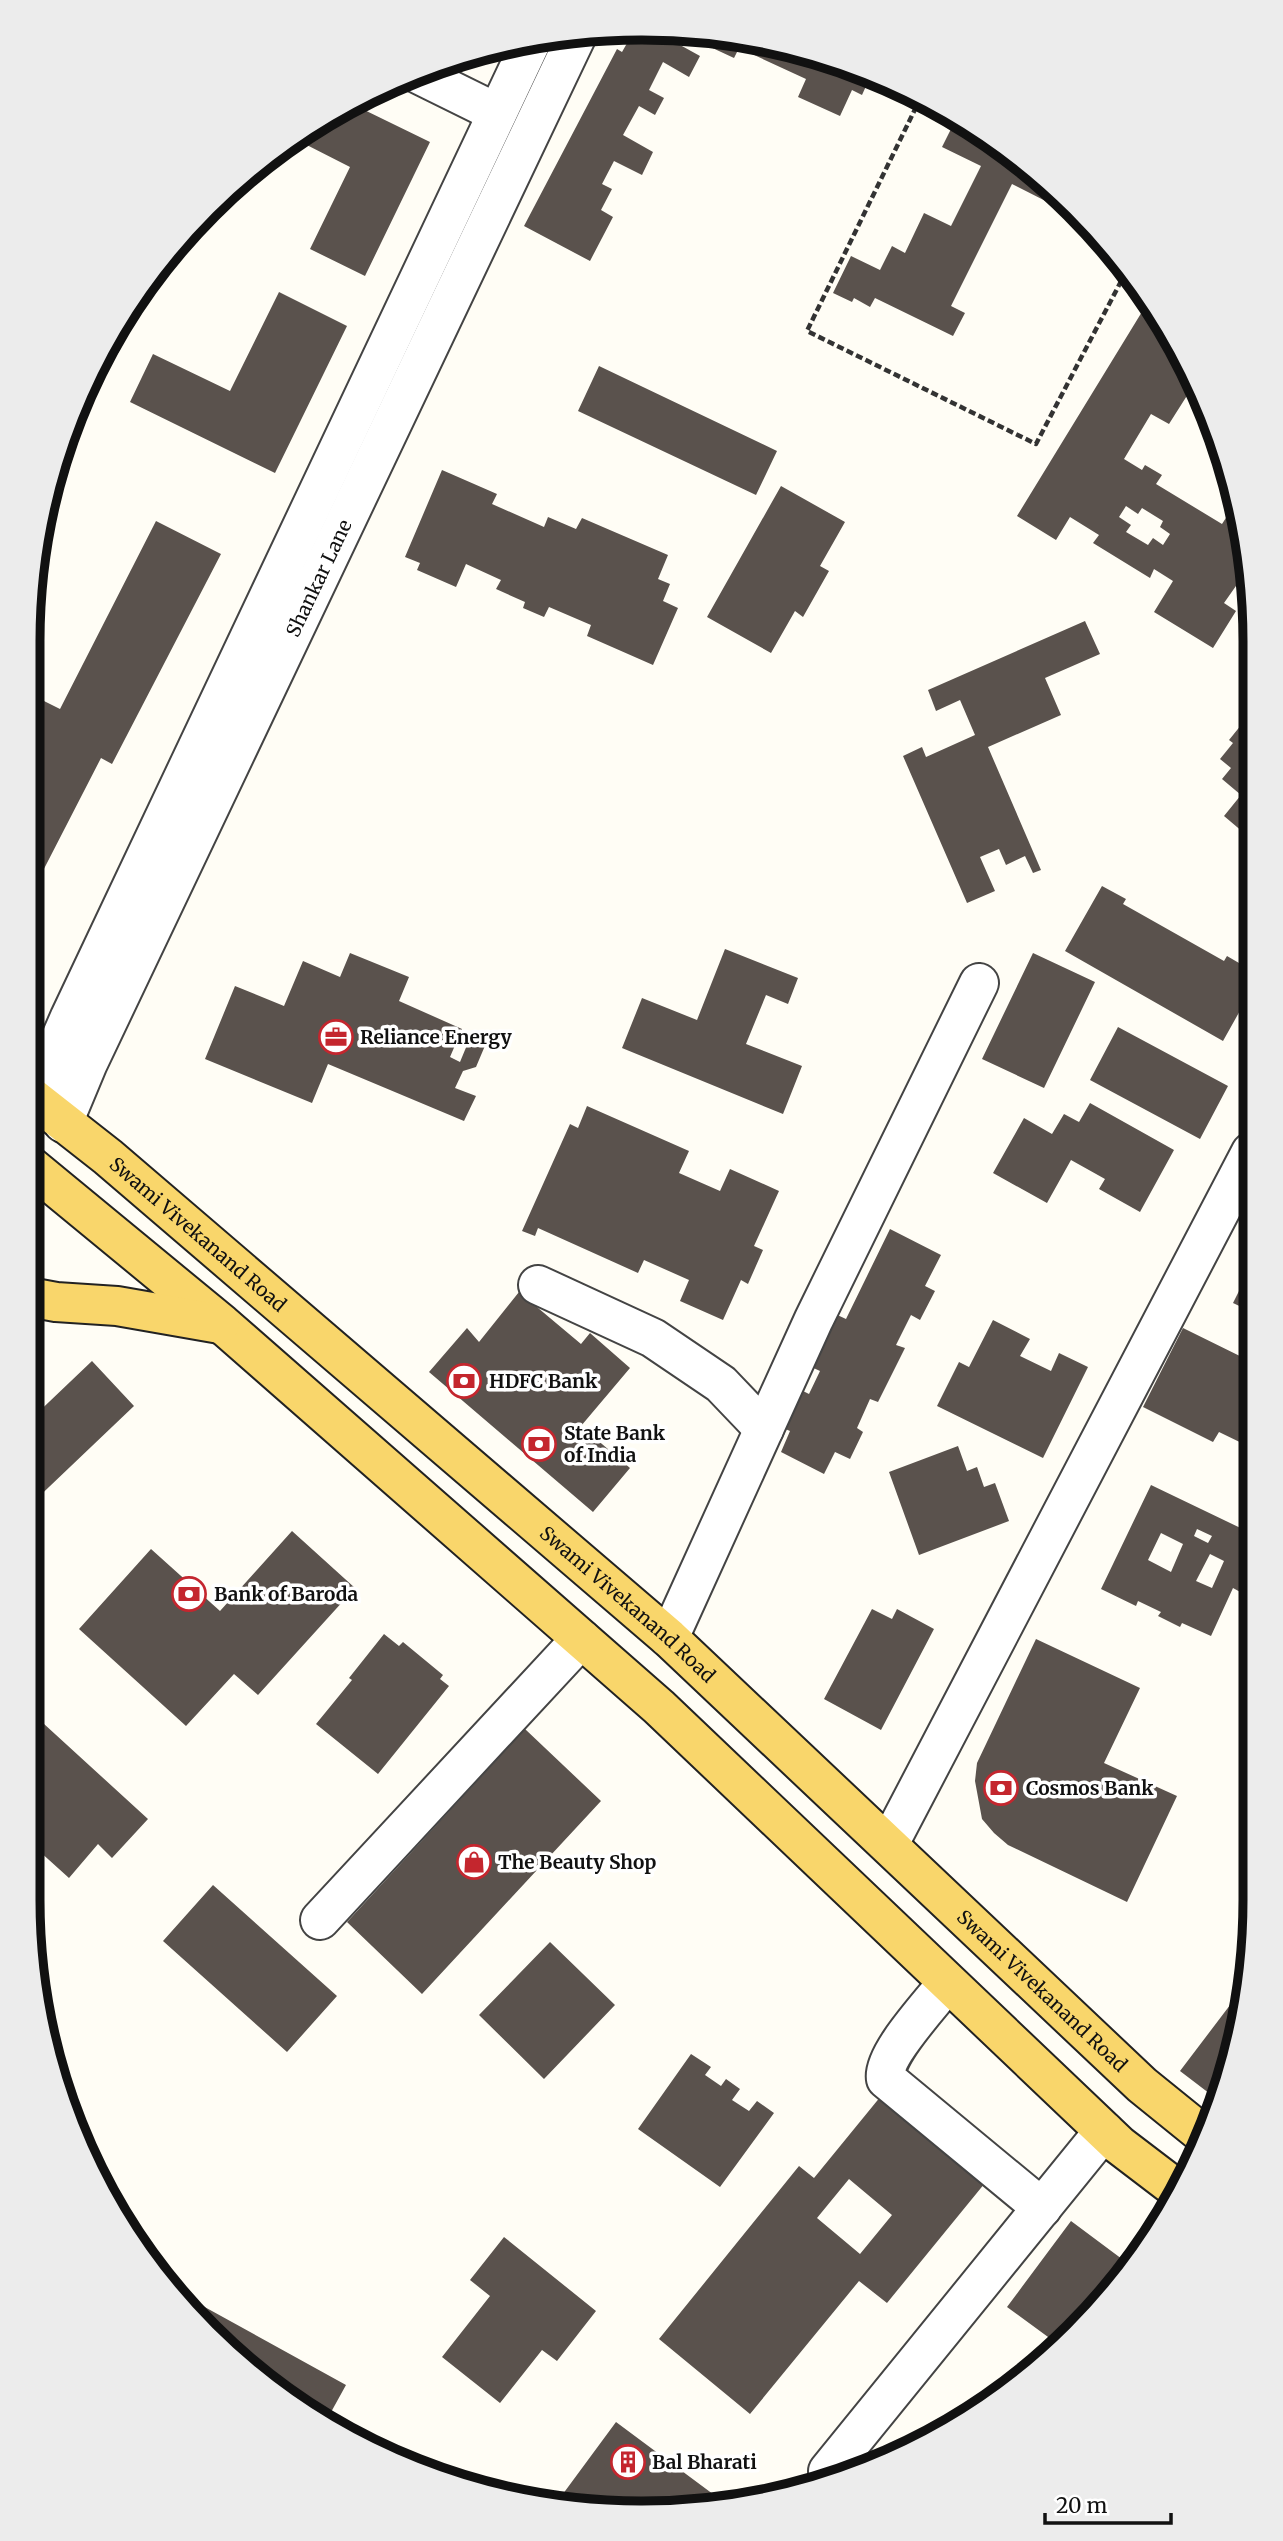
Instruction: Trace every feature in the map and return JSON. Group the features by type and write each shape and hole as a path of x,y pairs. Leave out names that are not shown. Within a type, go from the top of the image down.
{"main road":[{"name":"Swami Vivekanand Road","path":"40,1107 107,1157 669,1638 1142,2085 1197,2130"},
{"path":"40,1180 222,1324 659,1707 1119,2146 1170,2184"},
{"path":"40,1299 117,1306 222,1324"}],"street":[{"name":"Shankar Lane","path":"40,1105 88,1063 573,44"},
{"name":"Shankar Lane","path":"40,1103 69,1017 526,52"},
{"path":"429,79 497,113"},
{"path":"669,1638 814,1319 979,983"},
{"path":"889,1844 1243,1173"},
{"path":"538,1285 653,1338 721,1384 764,1429"},
{"path":"320,1920 581,1639"},
{"path":"947,1983 894,2051 885,2071 887,2079 1042,2208"},
{"path":"829,2471 1104,2131"}],"path":[{"path":"916,107 807,331 1036,444 1122,279"}],"building":[{"path":"628,41 674,42 700,56 689,77 663,62 649,90 664,98 655,115 639,106 623,135 653,152 642,175 614,161 602,184 612,189 601,210 613,217 590,261 524,226 617,49 622,52"},
{"path":"706,45 720,45 739,48 734,58"},
{"path":"740,49 797,61 867,84 862,95 852,90 840,116 798,97 806,79"},
{"path":"363,109 430,142 365,276 310,249 350,167 304,144"},
{"path":"952,127 1008,164 1057,207 1012,184 951,306 965,313 953,336 875,298 870,307 854,298 852,302 833,293 851,256 880,270 892,246 905,253 924,213 951,226 981,166 942,147"},
{"path":"279,292 347,326 275,473 130,402 153,354 230,391"},
{"path":"1143,310 1189,393 1169,424 1151,414 1124,459 1142,470 1145,465 1162,475 1156,484 1222,524 1229,514 1239,581 1224,603 1236,611 1213,648 1154,612 1173,581 1154,569 1150,578 1093,543 1099,535 1070,517 1056,540 1017,516","holes":["1126,506 1138,514 1142,508 1163,521 1160,527 1170,534 1163,545 1153,538 1148,545 1126,532 1131,525 1119,517"]},
{"path":"118,346 121,348 95,391"},
{"path":"599,366 777,451 756,495 578,411"},
{"path":"442,470 497,494 492,504 544,527 548,517 576,529 582,518 668,555 658,579 670,584 663,601 678,608 653,665 587,636 591,625 549,607 544,617 523,608 525,602 496,589 501,580 466,564 456,587 417,570 420,563 405,557"},
{"path":"781,486 845,522 820,566 829,571 803,617 795,611 771,653 707,617"},
{"path":"156,521 221,554 112,764 101,758 40,877 40,699 60,709"},
{"path":"1085,621 1100,654 1045,678 1061,715 988,747 1041,870 1033,873 1025,856 1006,865 999,849 980,857 995,891 967,903 903,756 922,747 926,757 975,735 960,700 936,711 928,690"},
{"path":"1243,723 1243,832 1224,816 1241,795 1222,779 1231,768 1220,759 1233,743 1229,740"},
{"path":"1102,886 1126,899 1123,904 1224,961 1227,956 1243,965 1243,1005 1223,1041 1065,951"},
{"path":"725,949 798,978 788,1004 766,995 746,1044 802,1066 783,1114 622,1048 642,998 697,1020"},
{"name":"Reliance Energy","path":"350,953 409,977 399,1001 462,1029 450,1057 460,1062 472,1033 487,1041 476,1067 463,1071 455,1088 476,1096 464,1121 328,1064 312,1103 205,1059 235,986 284,1006 303,961 340,977"},
{"path":"1033,953 1095,982 1044,1088 982,1059"},
{"path":"1118,1027 1228,1086 1200,1139 1090,1080"},
{"path":"1090,1103 1174,1150 1140,1212 1099,1189 1105,1179 1071,1160 1047,1203 993,1173 1024,1118 1052,1134 1064,1114 1079,1122"},
{"path":"587,1106 689,1151 679,1173 720,1191 730,1169 779,1191 754,1246 763,1250 748,1284 741,1280 723,1320 680,1301 689,1280 644,1260 638,1273 538,1228 535,1236 522,1231 570,1124 578,1128"},
{"path":"890,1229 941,1255 925,1286 935,1291 920,1320 911,1315 896,1345 905,1348 878,1402 870,1399 857,1428 863,1432 850,1459 835,1452 824,1474 781,1452 790,1431 783,1428 801,1390 809,1394 820,1371 807,1365 833,1313 846,1319"},
{"path":"1243,1283 1243,1308 1233,1303"},
{"path":"519,1292 581,1344 590,1333 630,1368 581,1426 630,1468 593,1512 429,1372 467,1328 479,1342"},
{"path":"993,1320 1030,1339 1020,1356 1051,1371 1059,1353 1088,1367 1043,1458 937,1406 959,1362 969,1367"},
{"path":"1183,1328 1243,1358 1243,1444 1219,1432 1213,1442 1143,1407"},
{"path":"92,1361 134,1406 40,1496 40,1411"},
{"path":"958,1446 967,1471 977,1467 984,1487 995,1483 1009,1521 919,1555 889,1472"},
{"path":"1151,1485 1243,1529 1243,1591 1242,1593 1233,1588 1211,1636 1182,1623 1180,1627 1158,1616 1161,1612 1138,1601 1136,1606 1101,1589","holes":["1197,1529 1212,1536 1208,1543 1194,1536","1161,1533 1183,1544 1171,1572 1148,1560","1210,1554 1224,1561 1212,1588 1196,1581"]},
{"path":"292,1531 355,1588 258,1695 234,1674 186,1726 79,1629 151,1549 220,1611"},
{"path":"872,1609 892,1619 897,1609 934,1629 881,1730 824,1699"},
{"path":"384,1634 399,1646 403,1642 443,1675 440,1679 449,1686 378,1774 316,1724 352,1680 349,1678"},
{"path":"1036,1639 1140,1688 1104,1763 1177,1796 1127,1902 1008,1845 982,1819 975,1781 977,1763"},
{"path":"40,1720 148,1819 112,1858 98,1844 69,1878 40,1852"},
{"name":"The Beauty Shop","path":"525,1729 601,1801 422,1994 347,1922"},
{"path":"213,1885 337,1996 287,2052 163,1941"},
{"path":"550,1942 615,2005 544,2079 479,2015"},
{"path":"1234,2000 1211,2094 1180,2071"},
{"path":"691,2054 711,2067 705,2075 721,2086 726,2079 740,2089 732,2100 749,2111 757,2101 774,2113 720,2187 638,2129"},
{"path":"881,2096 985,2183 887,2303 859,2281 750,2414 659,2339 799,2166 814,2178","holes":["849,2179 892,2215 860,2254 817,2218"]},
{"path":"1071,2221 1123,2260 1094,2296 1051,2339 1007,2307"},
{"path":"504,2237 596,2311 557,2361 542,2350 500,2403 442,2357 490,2296 470,2280"},
{"path":"194,2301 346,2385 330,2413 275,2377 216,2325"},
{"name":"Bal Bharati","path":"616,2422 716,2496 642,2501 562,2496"}],"place":[{"name":"Reliance Energy","path":"336,1037"},
{"name":"HDFC Bank","path":"464,1381"},
{"name":"State Bank of India","path":"539,1444"},
{"name":"Bank of Baroda","path":"189,1594"},
{"name":"Cosmos Bank","path":"1001,1788"},
{"name":"The Beauty Shop","path":"474,1862"},
{"name":"Bal Bharati","path":"628,2462"}]}
